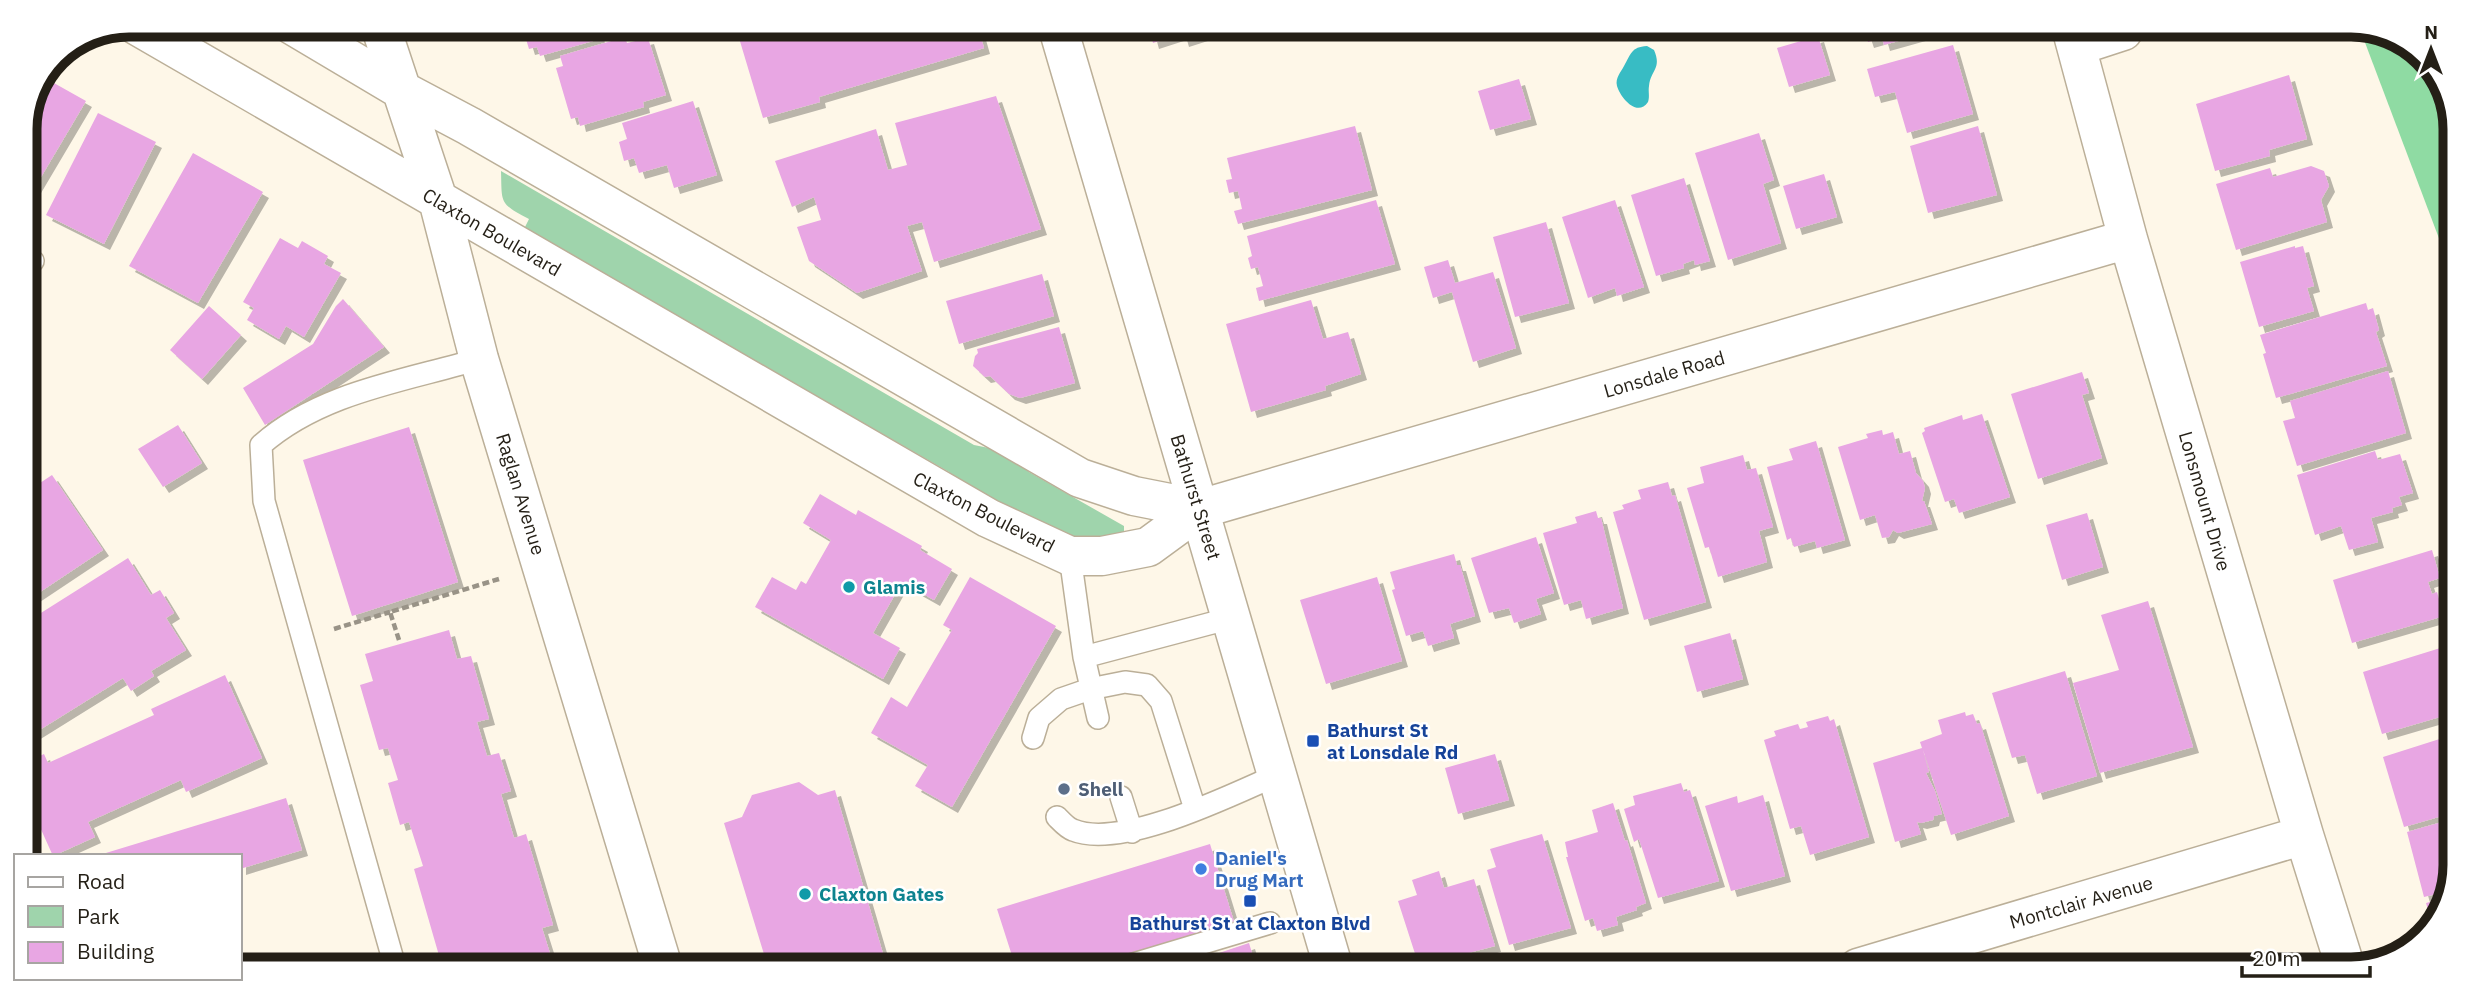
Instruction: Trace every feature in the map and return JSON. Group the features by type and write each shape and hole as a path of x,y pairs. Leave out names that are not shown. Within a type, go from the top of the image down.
{"street":[{"name":"Claxton Boulevard","path":"157,37 988,519 1070,556 1102,556 1148,547 1200,509"},
{"path":"312,37 1080,478 1135,496 1200,509"},
{"name":"Raglan Avenue","path":"384,37 438,200 480,359 660,957"},
{"name":"Bathurst Street","path":"1061,37 1330,957"},
{"name":"Lonsmount Drive","path":"2075,39 2127,239 2342,957"},
{"name":"Lonsdale Road","path":"1200,509 2127,239"},
{"name":"Montclair Avenue","path":"1895,957 2304,835"}],"lane":[{"path":"392,957 264,501 261,445 282,427 336,399 480,359"},
{"path":"1070,556 1084,657 1098,718"},
{"path":"1084,657 1231,618"},
{"path":"1033,738 1039,718 1061,699 1090,689 1125,682 1147,685 1161,701 1195,809"},
{"path":"1057,817 1073,830 1102,834 1132,832 1277,775"},
{"path":"1121,797 1132,832"},
{"path":"1157,957 1270,923"}],"path":[{"path":"303,638 499,579"},
{"path":"390,612 399,640"}],"green space":[{"path":"2363,38 2396,48 2396,84 2431,84 2443,123 2443,249"},
{"path":"501,171 974,445 999,450 1029,472 1124,526 1124,535 1079,543 971,492 949,472 524,229 529,219 504,201"}],"water":[{"path":"1647,46 1654,50 1657,61 1650,80 1648,102 1639,108 1625,100 1617,86 1617,80 1632,52"}],"building":[{"path":"525,37 600,39 540,56 537,47 529,49"},
{"path":"625,37 627,43 648,38 666,95 643,102 644,107 580,126 578,117 571,119 556,68 563,66 560,56"},
{"path":"739,37 981,37 984,48 819,97 820,102 763,118"},
{"path":"1151,37 1172,37 1153,43"},
{"path":"1818,37 1830,75 1789,87 1777,48"},
{"path":"1866,37 1913,37 1884,45 1882,38 1868,42"},
{"path":"1953,45 1973,114 1907,133 1895,92 1875,97 1867,69"},
{"path":"2289,75 2307,139 2269,150 2270,156 2215,171 2196,104"},
{"path":"1519,79 1531,119 1490,130 1478,91"},
{"path":"50,81 86,101 37,184 39,111"},
{"path":"996,96 1041,229 934,262 922,222 907,226 922,271 857,293 809,261 797,227 821,220 814,197 792,207 775,161 876,129 888,170 907,165 895,123"},
{"path":"693,101 717,175 674,188 667,165 639,173 634,158 624,161 619,142 627,139 622,123"},
{"path":"98,113 156,142 104,244 46,215"},
{"path":"1355,126 1372,190 1238,224 1234,211 1242,209 1238,191 1229,193 1226,180 1232,179 1227,158"},
{"path":"1978,126 1997,195 1928,213 1910,146"},
{"path":"1759,133 1774,180 1763,184 1781,243 1728,260 1695,153"},
{"path":"193,153 263,192 198,303 129,266"},
{"path":"2311,166 2324,171 2329,186 2321,200 2327,222 2236,250 2216,184 2270,168 2273,177"},
{"path":"1824,174 1837,217 1796,229 1783,186"},
{"path":"1684,178 1710,261 1695,265 1694,260 1683,264 1684,268 1656,276 1631,195"},
{"path":"1376,200 1395,264 1259,301 1256,288 1263,286 1258,267 1251,269 1248,258 1252,256 1247,236"},
{"path":"1615,200 1644,287 1617,296 1615,288 1588,298 1562,217"},
{"path":"1546,222 1569,303 1515,317 1493,237"},
{"path":"280,238 298,248 302,241 328,256 324,264 341,273 304,337 286,326 279,339 247,320 254,308 243,302"},
{"path":"2303,246 2314,286 2307,288 2314,311 2259,327 2240,262"},
{"path":"1448,260 1455,283 1493,272 1516,348 1473,362 1452,292 1433,298 1424,267"},
{"path":"1042,274 1054,316 959,344 946,301"},
{"path":"343,299 384,347 265,425 243,388 313,344"},
{"path":"1311,300 1323,339 1348,332 1361,374 1325,386 1326,390 1251,412 1226,324"},
{"path":"2366,303 2368,310 2373,308 2379,330 2376,332 2387,366 2276,398 2260,335"},
{"path":"209,306 241,335 202,379 170,350"},
{"path":"1059,327 1075,383 1020,398 1009,394 990,376 985,377 973,366 977,349"},
{"path":"2388,371 2406,433 2297,466 2283,421 2295,418 2290,401"},
{"path":"2082,372 2089,393 2082,395 2102,458 2038,479 2011,394"},
{"path":"1982,414 2010,497 1959,513 1954,499 1945,502 1922,433 1924,428 1962,415 1963,420"},
{"path":"178,425 202,463 163,487 138,449"},
{"path":"409,427 458,582 352,616 303,460"},
{"path":"1882,430 1883,435 1893,432 1899,454 1910,451 1916,473 1923,481 1925,488 1922,501 1932,524 1898,533 1893,530 1889,537 1882,538 1875,515 1860,520 1838,447 1868,438 1866,434"},
{"path":"1816,441 1845,540 1817,548 1815,541 1794,547 1791,538 1787,540 1767,467 1793,460 1789,449"},
{"path":"2375,451 2378,460 2400,454 2413,493 2399,497 2402,505 2392,508 2393,512 2371,518 2378,542 2349,550 2341,526 2315,535 2297,475"},
{"path":"1743,455 1747,470 1756,468 1773,527 1759,531 1767,562 1718,577 1709,547 1705,548 1687,488 1704,483 1700,467"},
{"path":"52,475 103,550 37,594 37,485"},
{"path":"1668,482 1672,496 1675,495 1706,602 1644,620 1613,512 1624,509 1622,505 1641,499 1638,490"},
{"name":"Glamis","path":"820,494 856,515 858,510 922,546 920,550 952,569 934,600 902,582 873,633 900,648 883,679 755,607 772,577 796,590 801,581 806,584 831,540 803,523"},
{"path":"1596,511 1598,518 1601,518 1623,608 1586,619 1581,600 1564,605 1543,533 1577,523 1575,517"},
{"path":"2087,513 2103,567 2062,580 2046,525"},
{"path":"1536,537 1554,593 1536,599 1541,614 1514,623 1509,608 1489,613 1471,558"},
{"path":"2432,550 2440,578 2428,582 2432,594 2437,592 2443,616 2352,643 2333,580"},
{"path":"1454,554 1457,565 1460,565 1475,616 1450,624 1454,638 1428,646 1423,631 1406,636 1392,590 1395,589 1390,572"},
{"path":"128,558 151,595 160,590 174,613 166,618 186,650 151,671 154,676 131,691 123,678 37,732 37,615"},
{"path":"970,577 1056,626 952,807 915,786 928,765 871,733 891,697 907,707 952,630 943,625"},
{"path":"1377,577 1402,661 1326,684 1300,600"},
{"path":"2148,601 2193,747 2100,773 2073,683 2119,670 2101,615"},
{"path":"449,630 457,659 471,656 489,719 477,722 487,756 499,753 511,791 501,794 514,838 526,834 553,925 542,928 551,957 439,957 414,869 423,866 409,822 400,825 388,783 398,780 388,748 379,750 360,685 373,681 365,654"},
{"path":"1730,633 1743,679 1697,692 1684,646"},
{"path":"2443,647 2443,716 2382,734 2363,672"},
{"path":"2065,671 2097,776 2037,794 2025,755 2012,758 1992,693"},
{"path":"225,675 262,758 186,792 181,780 88,822 95,837 52,854 37,821 37,757 44,754 48,763 154,715 151,709"},
{"path":"1965,712 1966,716 1973,714 1977,724 1980,723 2009,816 1951,835 1923,750 1929,772 1926,773 1942,814 1934,816 1933,820 1917,822 1921,834 1895,842 1873,763 1922,748 1920,742 1942,734 1938,720"},
{"path":"1828,716 1830,721 1834,719 1869,837 1810,855 1801,826 1790,829 1764,740 1776,736 1774,731 1798,724 1800,729 1808,727 1806,722"},
{"path":"2443,738 2443,816 2404,827 2383,757"},
{"path":"1495,754 1509,800 1458,814 1445,768"},
{"name":"Claxton Gates","path":"799,782 818,795 835,790 884,957 765,957 724,823 742,817 752,795"},
{"path":"1681,783 1684,792 1690,790 1719,881 1658,898 1639,839 1634,842 1624,809 1635,805 1633,796"},
{"path":"1763,795 1785,876 1731,891 1705,806 1737,796 1738,803"},
{"path":"286,798 302,850 242,868 242,854 103,854"},
{"path":"1613,803 1646,903 1636,907 1637,910 1616,917 1618,925 1597,931 1593,918 1585,921 1566,857 1565,842 1598,832 1592,810"},
{"path":"2443,822 2443,865 2438,893 2424,897 2407,832"},
{"path":"1542,834 1571,928 1509,945 1487,870 1496,867 1490,849"},
{"path":"1210,844 1235,925 1128,957 1012,957 997,909"},
{"path":"1439,871 1444,888 1474,879 1495,946 1453,957 1416,957 1398,901 1417,895 1412,880"},
{"path":"2436,900 2429,914 2426,903"},
{"path":"1249,943 1253,957 1209,957"}],"place":[{"name":"Glamis","path":"849,587"},
{"name":"Bathurst St at Lonsdale Rd","path":"1313,741"},
{"name":"Shell","path":"1064,789"},
{"name":"Daniel's Drug Mart","path":"1201,869"},
{"name":"Claxton Gates","path":"805,894"},
{"name":"Bathurst St at Claxton Blvd","path":"1250,901"}]}
